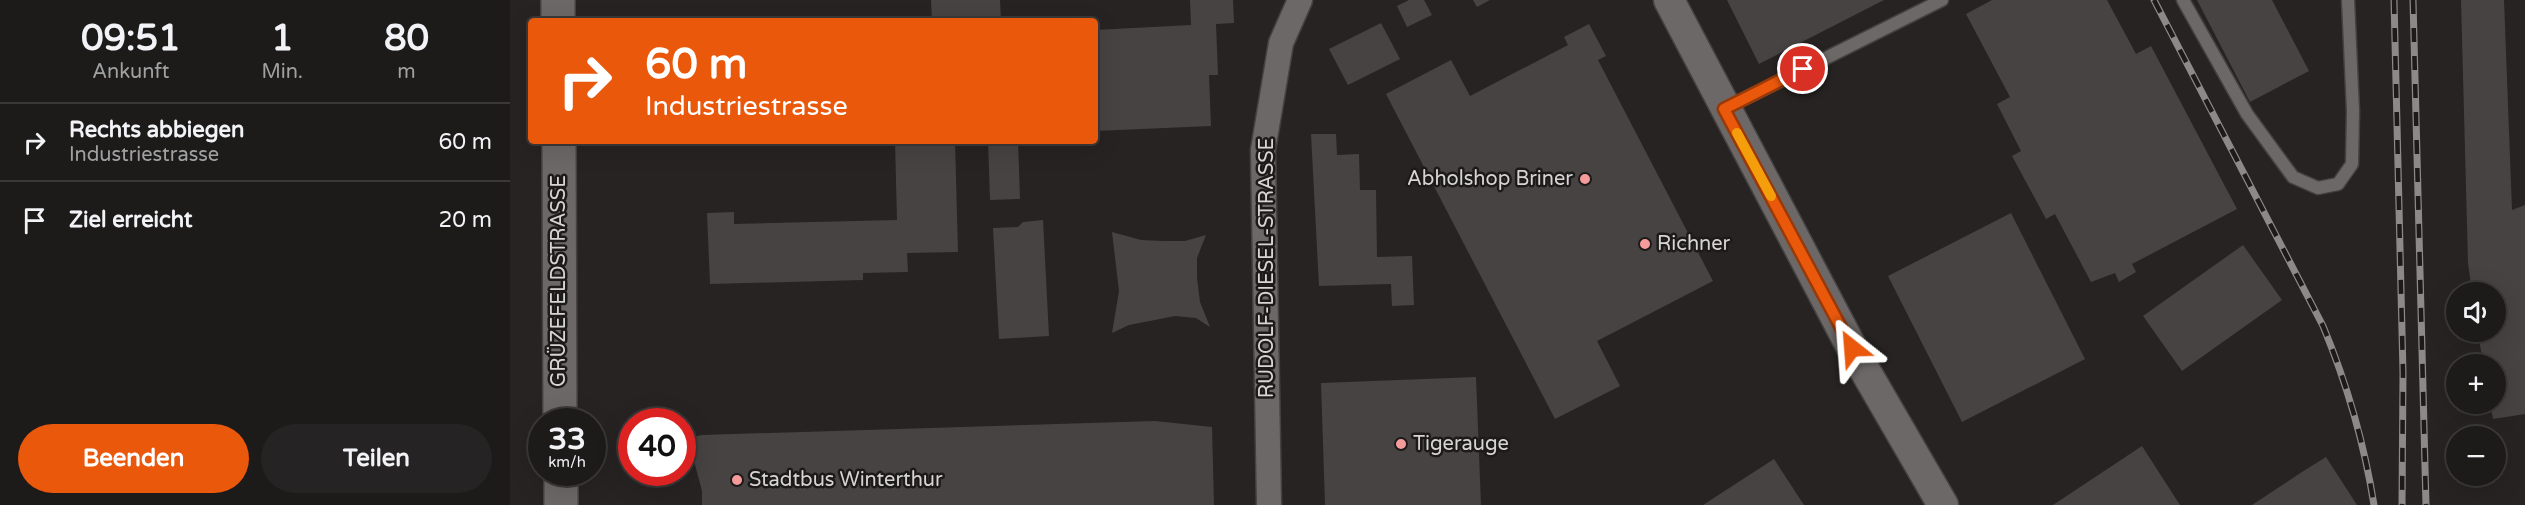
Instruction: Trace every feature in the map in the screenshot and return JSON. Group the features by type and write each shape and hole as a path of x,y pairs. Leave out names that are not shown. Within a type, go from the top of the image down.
{"main road":[{"path":"558,0 558,18"},
{"name":"GRÜZEFELDSTRASSE","path":"559,144 560,408"},
{"path":"561,486 561,505"}],"street":[{"name":"RUDOLF-DIESEL-STRASSE","path":"1269,505 1263,150 1281,43 1300,0"},
{"path":"1669,0 1724,109 1852,348 1943,505"}],"lane":[{"path":"1724,109 1942,0"},
{"path":"2183,0 2247,114 2293,177 2319,188 2338,184 2352,164 2353,111 2348,0"}],"building":[{"path":"931,0 1000,0 1001,18 932,18"},
{"path":"1190,0 1233,0 1234,23 1216,24 1218,75 1209,75 1211,126 1098,131 1098,30 1191,25"},
{"path":"1409,0 1424,0 1432,15 1407,27 1397,6"},
{"path":"1473,0 1490,0 1477,7"},
{"path":"1727,0 1884,0 1759,64"},
{"path":"1992,0 2107,0 2136,54 2151,46 2237,209 2132,264 2136,272 2119,282 2115,273 2091,282 2055,214 2046,219 2012,156 2021,151 1997,104 2010,97 1966,14"},
{"path":"2197,0 2272,0 2309,71 2250,102"},
{"path":"2461,0 2504,0 2512,210 2525,205 2525,414 2493,419 2492,414 2506,414 2506,354 2481,354 2480,342 2506,342 2506,282 2471,282 2468,263"},
{"path":"1381,23 1400,59 1348,85 1329,49"},
{"path":"1589,24 1606,56 1598,60 1713,281 1597,341 1620,386 1555,419 1386,94 1451,60 1470,96 1568,45 1564,37"},
{"path":"1311,134 1336,134 1337,155 1359,154 1360,190 1376,190 1377,257 1412,256 1414,305 1392,306 1391,284 1319,286"},
{"path":"895,144 955,144 958,252 907,253 908,272 863,273 863,280 710,284 707,213 734,212 734,224 897,220"},
{"path":"988,144 1018,144 1020,199 990,200"},
{"path":"2011,213 2085,359 1962,422 1888,276"},
{"path":"1043,220 1049,336 999,339 993,228 1018,227 1023,222"},
{"path":"1112,232 1141,240 1164,241 1185,241 1206,235 1197,258 1197,278 1200,302 1210,327 1196,318 1175,316 1129,325 1112,333 1119,291"},
{"path":"2243,245 2282,300 2182,371 2143,316"},
{"name":"Tigerauge","path":"1476,377 1481,505 1325,505 1321,383"},
{"path":"1155,421 1212,427 1214,505 702,505 702,491 696,468 696,436"},
{"path":"2142,446 2180,505 2053,505"},
{"path":"2326,457 2357,505 2252,505 2302,472"},
{"path":"1774,459 1804,505 1703,505"}],"railway":[{"path":"2154,0 2323,326 2354,414 2374,505"},
{"path":"2394,0 2403,373 2402,505"},
{"path":"2413,0 2426,505"}],"slow traffic":[{"path":"1737,133 1771,196"}],"place":[{"name":"Abholshop Briner","path":"1585,179"},
{"name":"Richner","path":"1645,244"},
{"name":"Tigerauge","path":"1401,444"},
{"name":"Stadtbus Winterthur","path":"737,480"}],"route":[{"path":"1803,69 1724,109 1852,348"}]}
